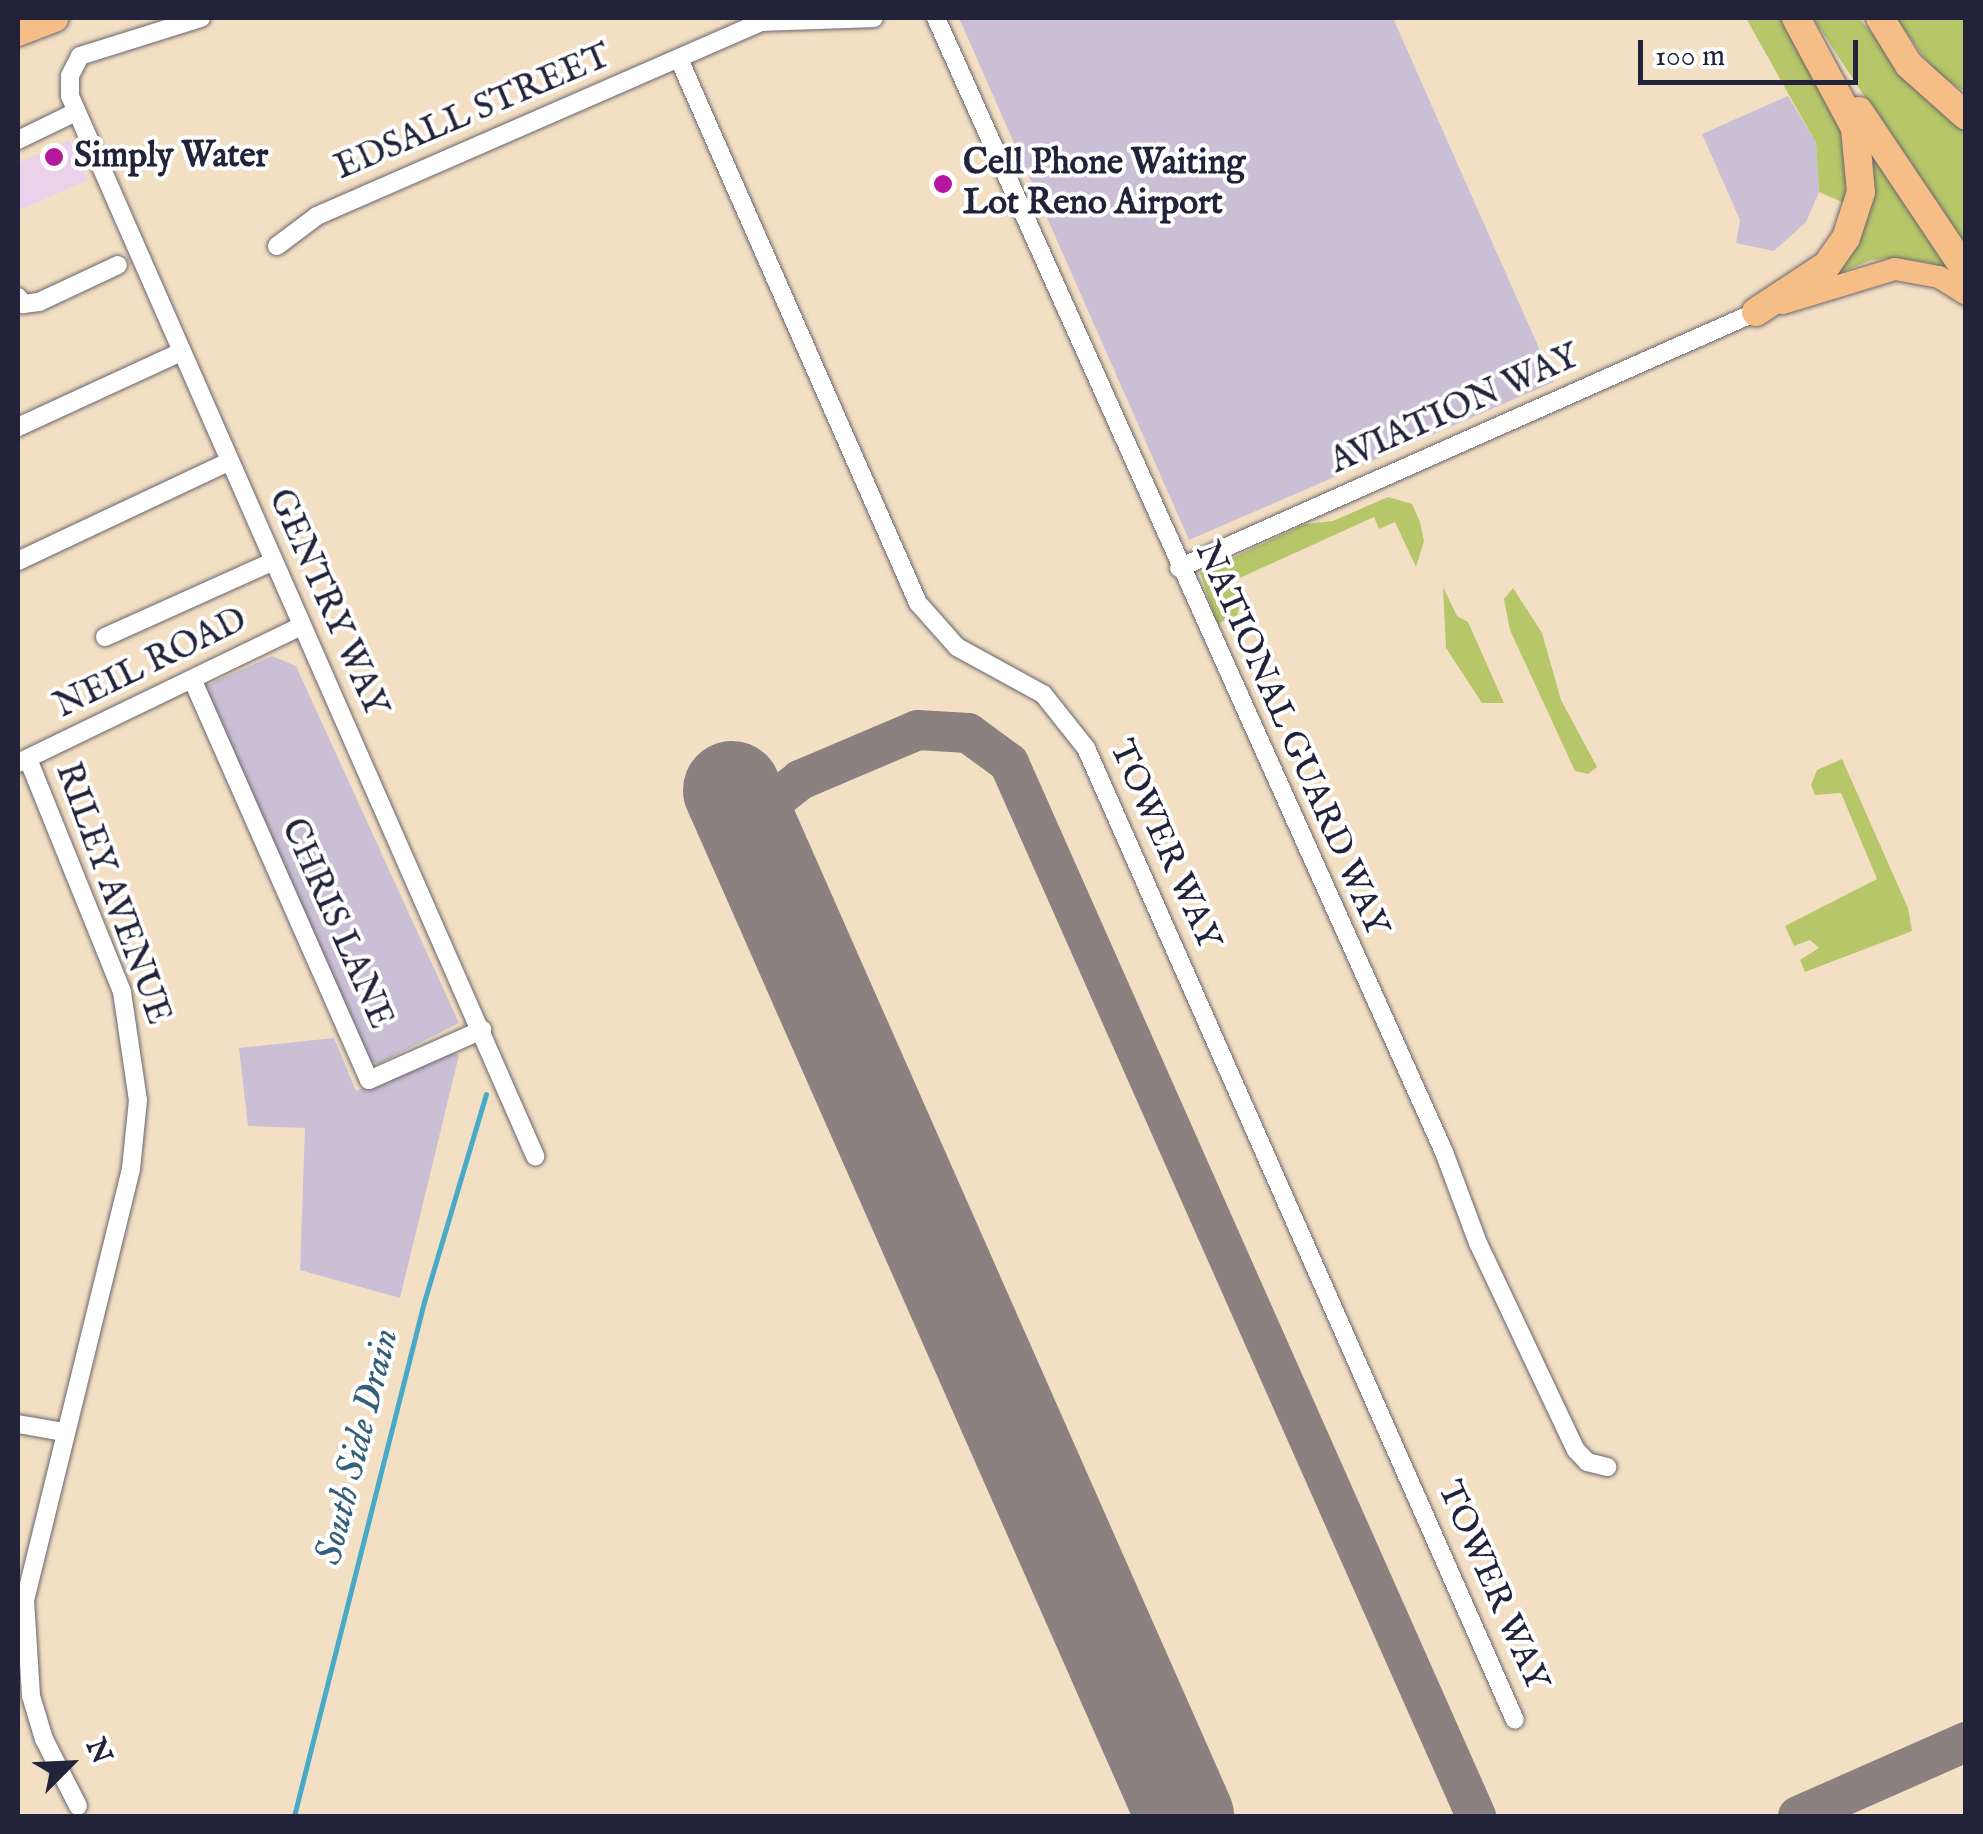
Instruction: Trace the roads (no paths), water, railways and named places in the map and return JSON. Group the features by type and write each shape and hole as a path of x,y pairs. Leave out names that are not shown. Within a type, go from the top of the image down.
{"highway":[{"path":"18,32 54,18"},
{"path":"1797,18 1966,272"},
{"path":"1756,312 1827,265 1846,238 1862,192 1854,128 1797,18"},
{"path":"1886,29 1930,89 1966,116"}],"main road":[{"path":"1756,312 1881,270 1924,272 1966,294"}],"street":[{"name":"GENTRY WAY","path":"202,18 80,56 70,76 76,112 534,1156"},
{"name":"EDSALL STREET","path":"277,246 317,216 761,22 874,18"},
{"name":"NATIONAL GUARD WAY","path":"936,18 1508,1308 1576,1450 1587,1462 1607,1467"},
{"name":"TOWER WAY","path":"679,59 918,603 957,647 1022,680 1056,706 1092,760 1515,1720"},
{"path":"18,140 76,112"},
{"path":"18,296 23,304 38,302 118,265"},
{"name":"AVIATION WAY","path":"1180,568 1756,312"},
{"path":"18,428 179,352"},
{"path":"18,562 228,462"},
{"path":"105,638 274,561"},
{"name":"NEIL ROAD","path":"21,766 301,626"},
{"name":"CHRIS LANE","path":"193,681 369,1080 482,1030"},
{"name":"RILEY AVENUE","path":"21,766 122,992 138,1081 131,1169 28,1578 24,1630 39,1726 78,1806"},
{"path":"18,1424 64,1432"}],"waterway":[{"name":"South Side Drain","path":"294,1816 424,1302 486,1094"}],"place":[{"name":"Simply Water","path":"54,157"},
{"name":"Cell Phone Waiting Lot Reno Airport","path":"943,184"}]}
